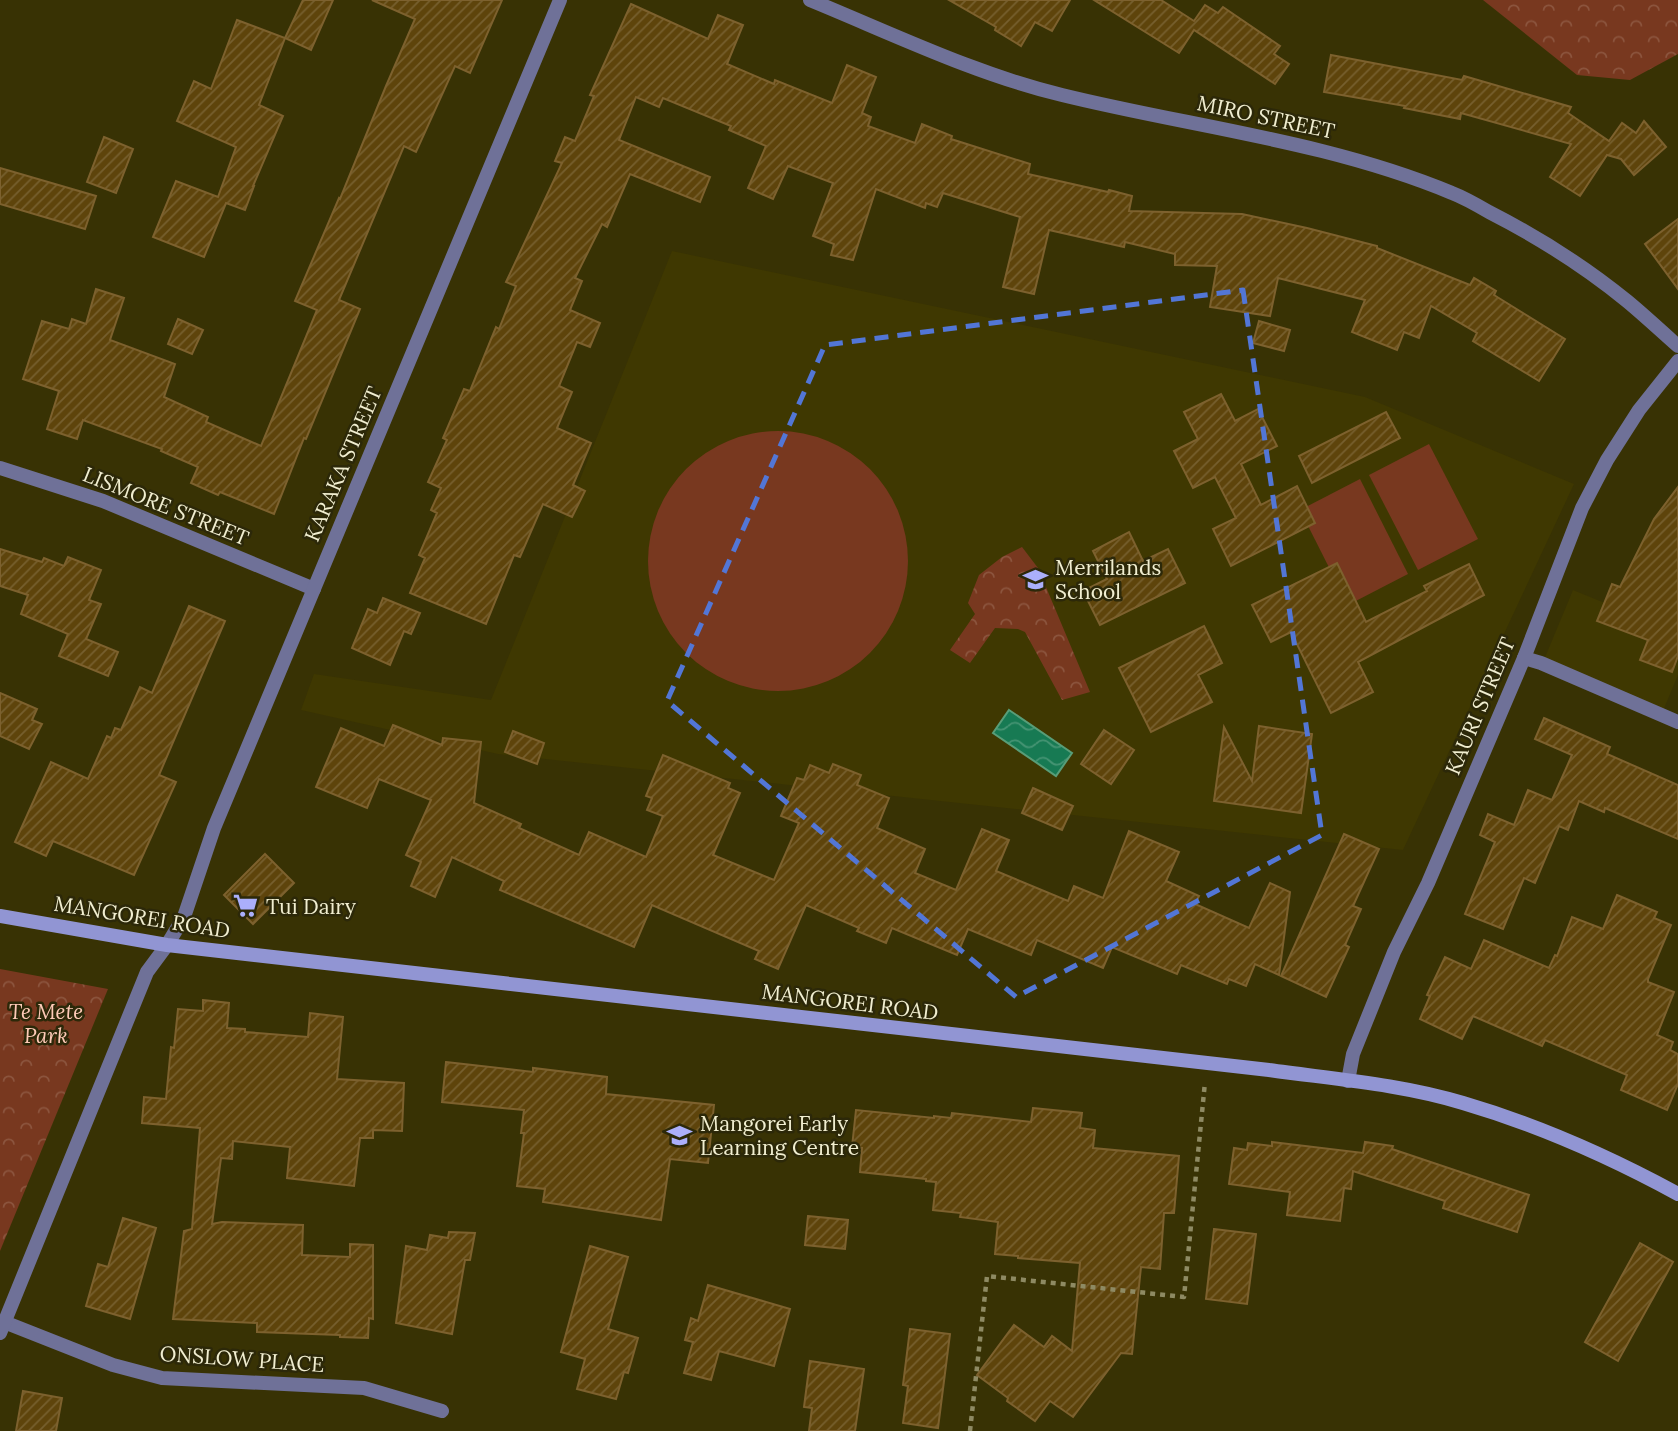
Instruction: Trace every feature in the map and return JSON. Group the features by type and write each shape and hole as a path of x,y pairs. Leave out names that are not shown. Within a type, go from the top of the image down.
{"main road":[{"name":"MANGOREI ROAD","path":"0,916 167,945 1207,1063 1404,1089 1462,1102 1571,1142 1678,1194"}],"street":[{"name":"KARAKA STREET","path":"2,1327 147,972 184,917 214,828 560,0"},
{"name":"MIRO STREET","path":"810,0 1011,81 1063,95 1339,154 1453,193 1519,227 1577,263 1627,301 1678,346"},
{"name":"KAURI STREET","path":"1348,1081 1353,1054 1394,952 1428,883 1524,658 1582,508 1607,460 1639,410 1678,361"},
{"name":"LISMORE STREET","path":"0,468 103,501 314,589"},
{"path":"1524,658 1678,722"},
{"name":"ONSLOW PLACE","path":"2,1327 113,1365 162,1378 364,1388 442,1411"}],"path":[{"path":"970,1431 987,1276 1184,1297 1207,1063"}],"highlighted area":[{"path":"1243,290 1322,835 1016,997 667,701 825,345"}],"shaded area":[{"name":"Merrilands School","path":"672,251 1365,397 1574,484 1403,850 498,754 301,710 314,674 491,700"},
{"path":"1573,590 1678,633 1678,675 1660,718 1541,667"}],"green space":[{"path":"1483,0 1678,0 1678,54 1630,80 1577,75"},
{"path":"778,431 828,441 850,453 870,469 886,489 898,511 908,561 898,611 886,633 870,653 850,669 828,681 778,691 728,681 706,669 686,653 670,633 658,611 648,561 658,511 670,489 686,469 706,453 728,441"},
{"path":"1429,444 1478,539 1418,570 1369,475"},
{"path":"1360,479 1408,574 1348,605 1300,510"},
{"path":"1022,547 1038,568 1090,692 1062,700 1025,632 1018,629 995,628 970,663 950,650 975,614 968,603 979,575 1002,557"},
{"name":"Te Mete Park","path":"0,969 108,989 0,1251"}],"water":[{"path":"1009,710 1072,753 1056,776 993,733"}],"building":[{"path":"303,0 333,0 311,50 285,38"},
{"path":"372,0 502,0 470,73 455,66 416,152 404,146 339,300 360,309 274,514 191,483 198,467 161,451 162,449 83,420 77,439 47,429 59,391 23,379 42,321 69,329 72,319 86,324 96,289 124,298 110,340 175,364 164,397 208,417 206,422 261,446 317,310 295,301 415,19"},
{"path":"949,0 1070,0 1052,31 1035,22 1021,46 995,30 996,27"},
{"path":"1094,0 1161,0 1194,21 1205,5 1218,13 1223,7 1280,46 1274,54 1289,64 1275,84 1194,30 1179,53"},
{"path":"631,4 708,39 718,15 743,25 727,64 774,84 775,80 832,103 847,65 876,77 862,113 871,117 868,126 915,143 922,124 952,136 951,139 1030,164 1028,174 1132,196 1129,211 1242,214 1377,246 1470,285 1474,278 1496,291 1494,295 1565,339 1539,381 1473,341 1477,333 1431,306 1419,338 1404,332 1397,350 1352,332 1365,300 1278,278 1270,316 1210,307 1217,266 1175,265 1175,254 1125,242 1124,247 1049,230 1034,294 1003,287 1020,217 943,193 937,207 926,203 925,208 876,189 853,260 831,255 834,244 813,236 833,183 788,166 773,199 748,188 766,146 729,130 731,126 663,98 659,107 636,97 619,140 710,177 700,202 630,174 607,227 602,224 575,278 582,281 570,310 600,323 590,347 577,342 559,386 572,392 557,428 591,443 573,485 585,491 572,517 543,504 520,557 514,555 486,624 410,593 425,558 419,555 437,513 431,510 441,488 428,482 447,440 443,438 464,389 470,391 496,327 499,329 516,286 506,282 562,163 555,161 565,137 575,141 594,96 590,95"},
{"path":"237,20 285,38 259,105 283,116 245,210 226,203 204,257 153,237 176,181 218,197 236,147 177,121 194,81 211,89"},
{"path":"1331,55 1462,80 1464,76 1571,107 1568,113 1609,141 1622,123 1636,133 1644,121 1666,147 1634,175 1621,159 1607,155 1580,196 1550,177 1571,144 1461,113 1460,119 1324,92"},
{"path":"104,137 133,149 116,193 87,182"},
{"path":"0,168 96,196 85,229 0,204"},
{"path":"1678,219 1678,289 1645,244"},
{"path":"178,319 203,330 192,354 168,344"},
{"path":"1259,321 1290,330 1284,351 1253,343"},
{"path":"1221,394 1235,421 1258,409 1277,446 1241,464 1261,505 1297,486 1315,523 1231,566 1213,529 1236,518 1215,477 1193,488 1174,451 1198,439 1184,412"},
{"path":"1386,412 1400,438 1312,483 1299,456"},
{"path":"1678,487 1678,656 1672,672 1640,660 1648,640 1597,621 1612,584 1620,587 1654,519"},
{"path":"1129,532 1143,561 1168,549 1185,583 1100,625 1083,591 1107,579 1093,551"},
{"path":"0,549 42,562 44,558 64,566 68,557 101,570 89,600 101,604 86,639 118,652 108,676 59,656 68,634 21,614 28,595 0,586"},
{"path":"1337,563 1366,622 1427,591 1424,586 1469,564 1484,595 1358,662 1373,692 1331,713 1291,632 1271,642 1252,605"},
{"path":"383,598 420,613 411,634 404,631 390,665 352,648 368,609 377,613"},
{"path":"189,606 225,621 159,775 176,782 134,875 53,841 46,856 15,842 51,762 88,779 107,736 111,738 115,728 121,730 140,687 152,693"},
{"path":"1204,626 1222,663 1198,675 1212,702 1151,732 1119,668"},
{"path":"0,693 37,709 32,720 42,724 29,749 0,736"},
{"path":"1544,718 1610,747 1607,754 1678,785 1678,839 1605,808 1604,812 1579,801 1568,830 1559,826 1535,883 1524,878 1503,929 1465,914 1495,842 1480,835 1488,814 1514,825 1528,790 1552,800 1572,755 1535,739"},
{"path":"393,725 442,745 443,738 481,742 474,803 521,824 519,828 579,855 589,832 646,857 663,816 647,810 652,798 646,796 663,755 730,783 728,788 740,793 713,855 774,880 799,823 781,816 797,778 804,780 810,765 829,773 833,764 861,775 857,785 889,798 877,828 925,849 915,873 956,890 982,829 1009,840 996,871 1068,901 1074,886 1103,898 1129,831 1179,852 1166,881 1199,896 1195,904 1249,928 1270,883 1290,892 1279,975 1255,964 1246,986 1229,979 1227,984 1181,965 1177,974 1112,947 1103,968 1037,940 1031,955 968,929 957,955 892,928 886,943 806,905 778,969 755,959 759,951 652,905 634,947 500,890 504,881 452,857 435,897 411,886 421,862 406,855 431,800 379,779 367,808 316,787 341,728 384,746"},
{"path":"1259,726 1312,734 1301,813 1214,801 1224,727 1252,781"},
{"path":"1104,730 1134,750 1111,784 1081,764"},
{"path":"513,731 544,743 537,764 505,752"},
{"path":"1033,788 1073,806 1062,830 1022,813"},
{"path":"1344,834 1379,849 1353,906 1361,909 1345,945 1349,947 1326,997 1281,976"},
{"path":"265,854 294,883 253,924 224,895"},
{"path":"1617,895 1657,912 1654,918 1671,925 1648,979 1648,982 1674,992 1657,1035 1673,1042 1670,1050 1678,1054 1678,1084 1667,1110 1621,1090 1627,1075 1545,1040 1542,1046 1473,1016 1462,1039 1420,1019 1430,996 1427,995 1445,957 1471,969 1484,940 1549,968 1555,955 1557,956 1572,917 1603,929"},
{"path":"203,1000 229,1003 227,1028 245,1029 245,1032 308,1037 310,1013 343,1017 337,1079 404,1083 402,1131 373,1130 373,1138 360,1138 354,1186 287,1178 290,1147 233,1141 232,1159 221,1158 212,1224 222,1222 303,1225 302,1255 350,1257 350,1244 373,1245 373,1319 369,1318 368,1338 257,1332 257,1323 173,1319 184,1231 192,1229 200,1128 142,1123 144,1097 166,1099 178,1009 203,1011"},
{"path":"446,1062 607,1077 606,1094 714,1105 708,1163 670,1159 661,1220 543,1202 545,1189 517,1186 524,1133 521,1133 524,1110 442,1102"},
{"path":"1033,1108 1082,1113 1080,1128 1095,1130 1093,1148 1179,1156 1174,1213 1164,1213 1160,1269 1141,1267 1132,1354 1121,1353 1073,1417 1050,1401 1035,1421 977,1375 1014,1325 1044,1347 1052,1336 1072,1351 1080,1263 995,1254 998,1222 960,1217 961,1213 933,1210 936,1182 860,1172 862,1148 852,1147 856,1110 934,1118 951,1118 952,1113 1031,1122"},
{"path":"1272,1142 1363,1153 1365,1142 1393,1146 1392,1149 1529,1195 1517,1232 1443,1208 1445,1201 1353,1171 1351,1189 1344,1188 1340,1221 1287,1215 1290,1192 1229,1184 1234,1148 1247,1150 1248,1143 1272,1146"},
{"path":"808,1216 848,1220 845,1249 805,1245"},
{"path":"123,1218 156,1228 130,1319 86,1306 98,1264 108,1267"},
{"path":"1214,1229 1256,1234 1247,1304 1206,1299"},
{"path":"449,1232 475,1233 470,1260 465,1260 452,1334 396,1323 406,1246 427,1250 430,1235 448,1238"},
{"path":"1640,1243 1673,1262 1618,1361 1585,1342"},
{"path":"590,1246 628,1257 608,1329 638,1338 628,1373 624,1372 616,1399 577,1389 585,1359 561,1352"},
{"path":"708,1285 790,1309 774,1366 719,1351 711,1380 684,1373 693,1342 685,1340 691,1318 698,1321"},
{"path":"910,1329 950,1334 938,1428 903,1423 908,1386 903,1385"},
{"path":"810,1361 864,1369 855,1431 809,1431 812,1408 804,1407"},
{"path":"23,1391 62,1398 56,1431 16,1431"}],"place":[{"name":"Merrilands School","path":"1035,579"},
{"name":"Tui Dairy","path":"246,906"},
{"name":"Mangorei Early Learning Centre","path":"680,1135"}]}
